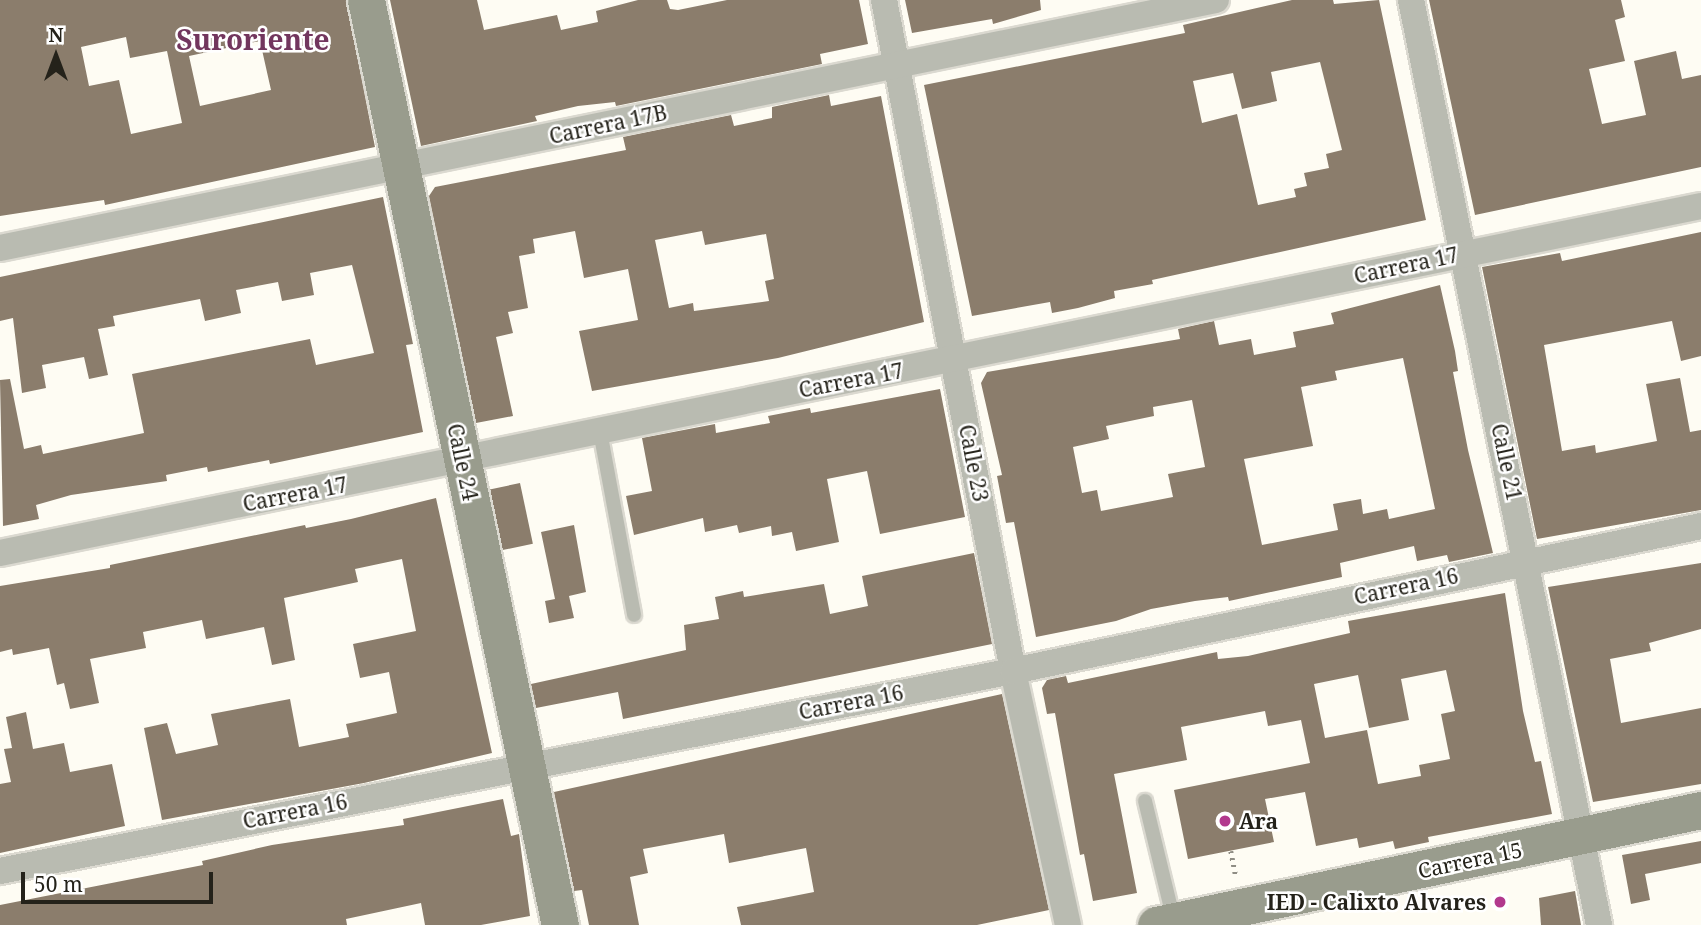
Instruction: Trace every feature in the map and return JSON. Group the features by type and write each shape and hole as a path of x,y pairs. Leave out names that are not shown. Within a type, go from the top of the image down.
{"street":[{"name":"Calle 24","path":"366,0 399,169 528,764 560,925"},
{"name":"Calle 23","path":"884,0 1013,671 1068,925"},
{"name":"Carrera 17B","path":"0,248 399,169 896,63 1216,0"},
{"name":"Calle 21","path":"1411,0 1528,560 1599,925"},
{"name":"Carrera 17","path":"0,553 1701,206"},
{"name":"Carrera 16","path":"0,871 528,764 1013,671 1528,560 1701,526"},
{"name":"Carrera 15","path":"1165,923 1701,810"}],"lane":[{"path":"600,431 634,615"},
{"path":"1145,801 1165,923"}],"building":[{"path":"0,0 346,0 375,147 105,205 104,200 0,216","holes":["126,37 130,58 167,51 182,123 131,134 119,80 89,86 81,47","260,41 271,90 200,106 189,56"]},
{"path":"390,0 477,0 484,30 557,15 561,30 598,22 596,11 638,0 667,0 670,9 678,10 727,0 859,0 868,44 820,54 822,64 616,106 615,102 578,106 535,116 537,121 421,146"},
{"path":"905,0 1040,0 1041,10 993,24 992,19 912,33"},
{"path":"1292,0 1333,0 1334,4 1379,0 1426,220 1152,280 1153,284 1114,291 1115,298 1078,308 1052,313 1050,302 972,316 924,85 1185,33 1183,25","holes":["1320,62 1342,150 1326,154 1329,168 1304,173 1307,186 1294,189 1296,197 1258,205 1237,114 1202,123 1193,81 1233,73 1242,109 1277,101 1271,72"]},
{"path":"1429,0 1621,0 1625,17 1615,20 1625,61 1589,69 1602,124 1646,115 1634,61 1676,51 1682,79 1701,75 1701,167 1475,215"},
{"path":"829,95 831,106 881,96 924,322 778,358 592,391 579,331 638,320 628,269 584,278 575,231 533,239 535,253 519,256 528,308 508,312 513,333 496,337 513,416 476,423 429,196 435,187 626,150 623,137 731,115 734,126 772,118 772,107","holes":["702,231 705,245 766,234 774,279 765,281 769,301 694,311 693,303 669,308 655,240"]},
{"path":"383,197 413,344 406,345 423,432 270,464 269,460 208,472 207,467 166,475 167,481 71,495 36,505 39,519 3,526 0,380 10,379 24,449 41,445 43,454 144,433 132,374 310,339 316,365 374,353 352,265 310,273 314,295 282,301 278,282 236,290 241,313 205,321 200,299 113,316 115,326 98,329 108,375 89,379 84,357 42,365 46,388 22,393 13,318 0,321 0,277"},
{"path":"1701,232 1701,356 1681,361 1672,321 1544,345 1562,451 1595,445 1596,453 1657,441 1646,384 1680,378 1690,432 1701,430 1701,510 1537,539 1482,267 1560,253 1562,261"},
{"path":"1440,285 1455,351 1458,371 1453,372 1468,450 1493,553 1449,562 1447,555 1417,561 1414,546 1340,563 1342,577 1229,601 1228,597 1151,609 1116,621 1036,637 1014,522 1006,523 997,476 1002,475 981,383 987,372 1180,339 1178,329 1214,321 1219,345 1251,339 1254,355 1296,347 1293,332 1334,324 1331,313","holes":["1403,358 1435,509 1389,519 1387,509 1363,514 1361,499 1333,504 1338,530 1262,545 1244,459 1313,446 1301,387 1337,380 1335,371","1192,400 1205,467 1168,474 1173,497 1101,511 1097,490 1082,493 1073,447 1109,439 1106,426 1154,416 1153,407"]},
{"path":"940,389 965,517 880,534 867,471 827,479 839,542 796,551 792,532 772,536 771,526 739,533 737,525 705,532 703,518 634,535 626,496 652,491 642,438 715,424 716,433 770,423 768,416 810,408 811,413"},
{"path":"520,483 533,544 503,550 490,489"},
{"path":"436,498 492,753 364,783 162,820 144,728 167,723 176,754 218,745 211,714 290,699 299,747 349,737 346,724 397,713 389,672 360,678 353,644 416,631 402,559 355,569 358,582 284,598 295,660 272,665 264,627 206,639 202,620 143,632 146,648 90,659 99,703 70,709 64,683 57,685 49,648 13,655 12,649 0,652 0,586 110,568 110,565 305,525 306,528 351,519"},
{"path":"574,525 586,592 569,596 574,618 549,623 545,601 555,599 541,532"},
{"path":"974,553 992,644 623,719 618,692 536,708 531,684 686,650 684,625 719,619 715,597 743,591 744,597 824,584 830,614 868,606 862,576"},
{"path":"1701,563 1701,629 1649,643 1651,651 1610,659 1621,723 1701,708 1701,784 1593,802 1548,587"},
{"path":"1505,593 1523,711 1535,762 1541,761 1552,814 1428,837 1429,842 1395,849 1393,841 1359,848 1357,838 1316,846 1305,792 1265,799 1274,842 1188,859 1174,790 1310,763 1301,720 1268,726 1265,711 1181,727 1187,760 1114,774 1137,893 1093,901 1084,854 1080,855 1055,713 1047,714 1042,688 1047,680 1066,676 1068,683 1217,652 1218,659 1248,656 1350,633 1348,621","holes":["1446,670 1455,711 1441,714 1450,759 1419,765 1421,776 1378,784 1367,730 1325,738 1314,684 1358,675 1369,728 1409,720 1401,679"]},
{"path":"1002,694 1049,910 977,925 741,925 737,907 814,892 806,848 729,863 724,834 643,849 648,873 630,877 639,925 589,925 582,890 574,891 554,792"},
{"path":"26,712 33,749 64,743 70,772 112,764 125,826 0,853 0,784 11,782 4,749 12,748 6,717"},
{"path":"503,799 511,836 519,834 530,916 481,925 425,925 421,903 346,919 347,925 0,925 0,905 203,865 202,861 272,845 404,825 403,819"},
{"path":"1701,841 1701,863 1645,874 1650,900 1631,904 1622,855"},
{"path":"1575,891 1581,925 1541,925 1539,898"}],"place":[{"name":"Ara","path":"1225,821"},
{"name":"IED - Calixto Alvares","path":"1500,902"}],"district":[{"name":"Suroriente","path":"253,39"}]}
